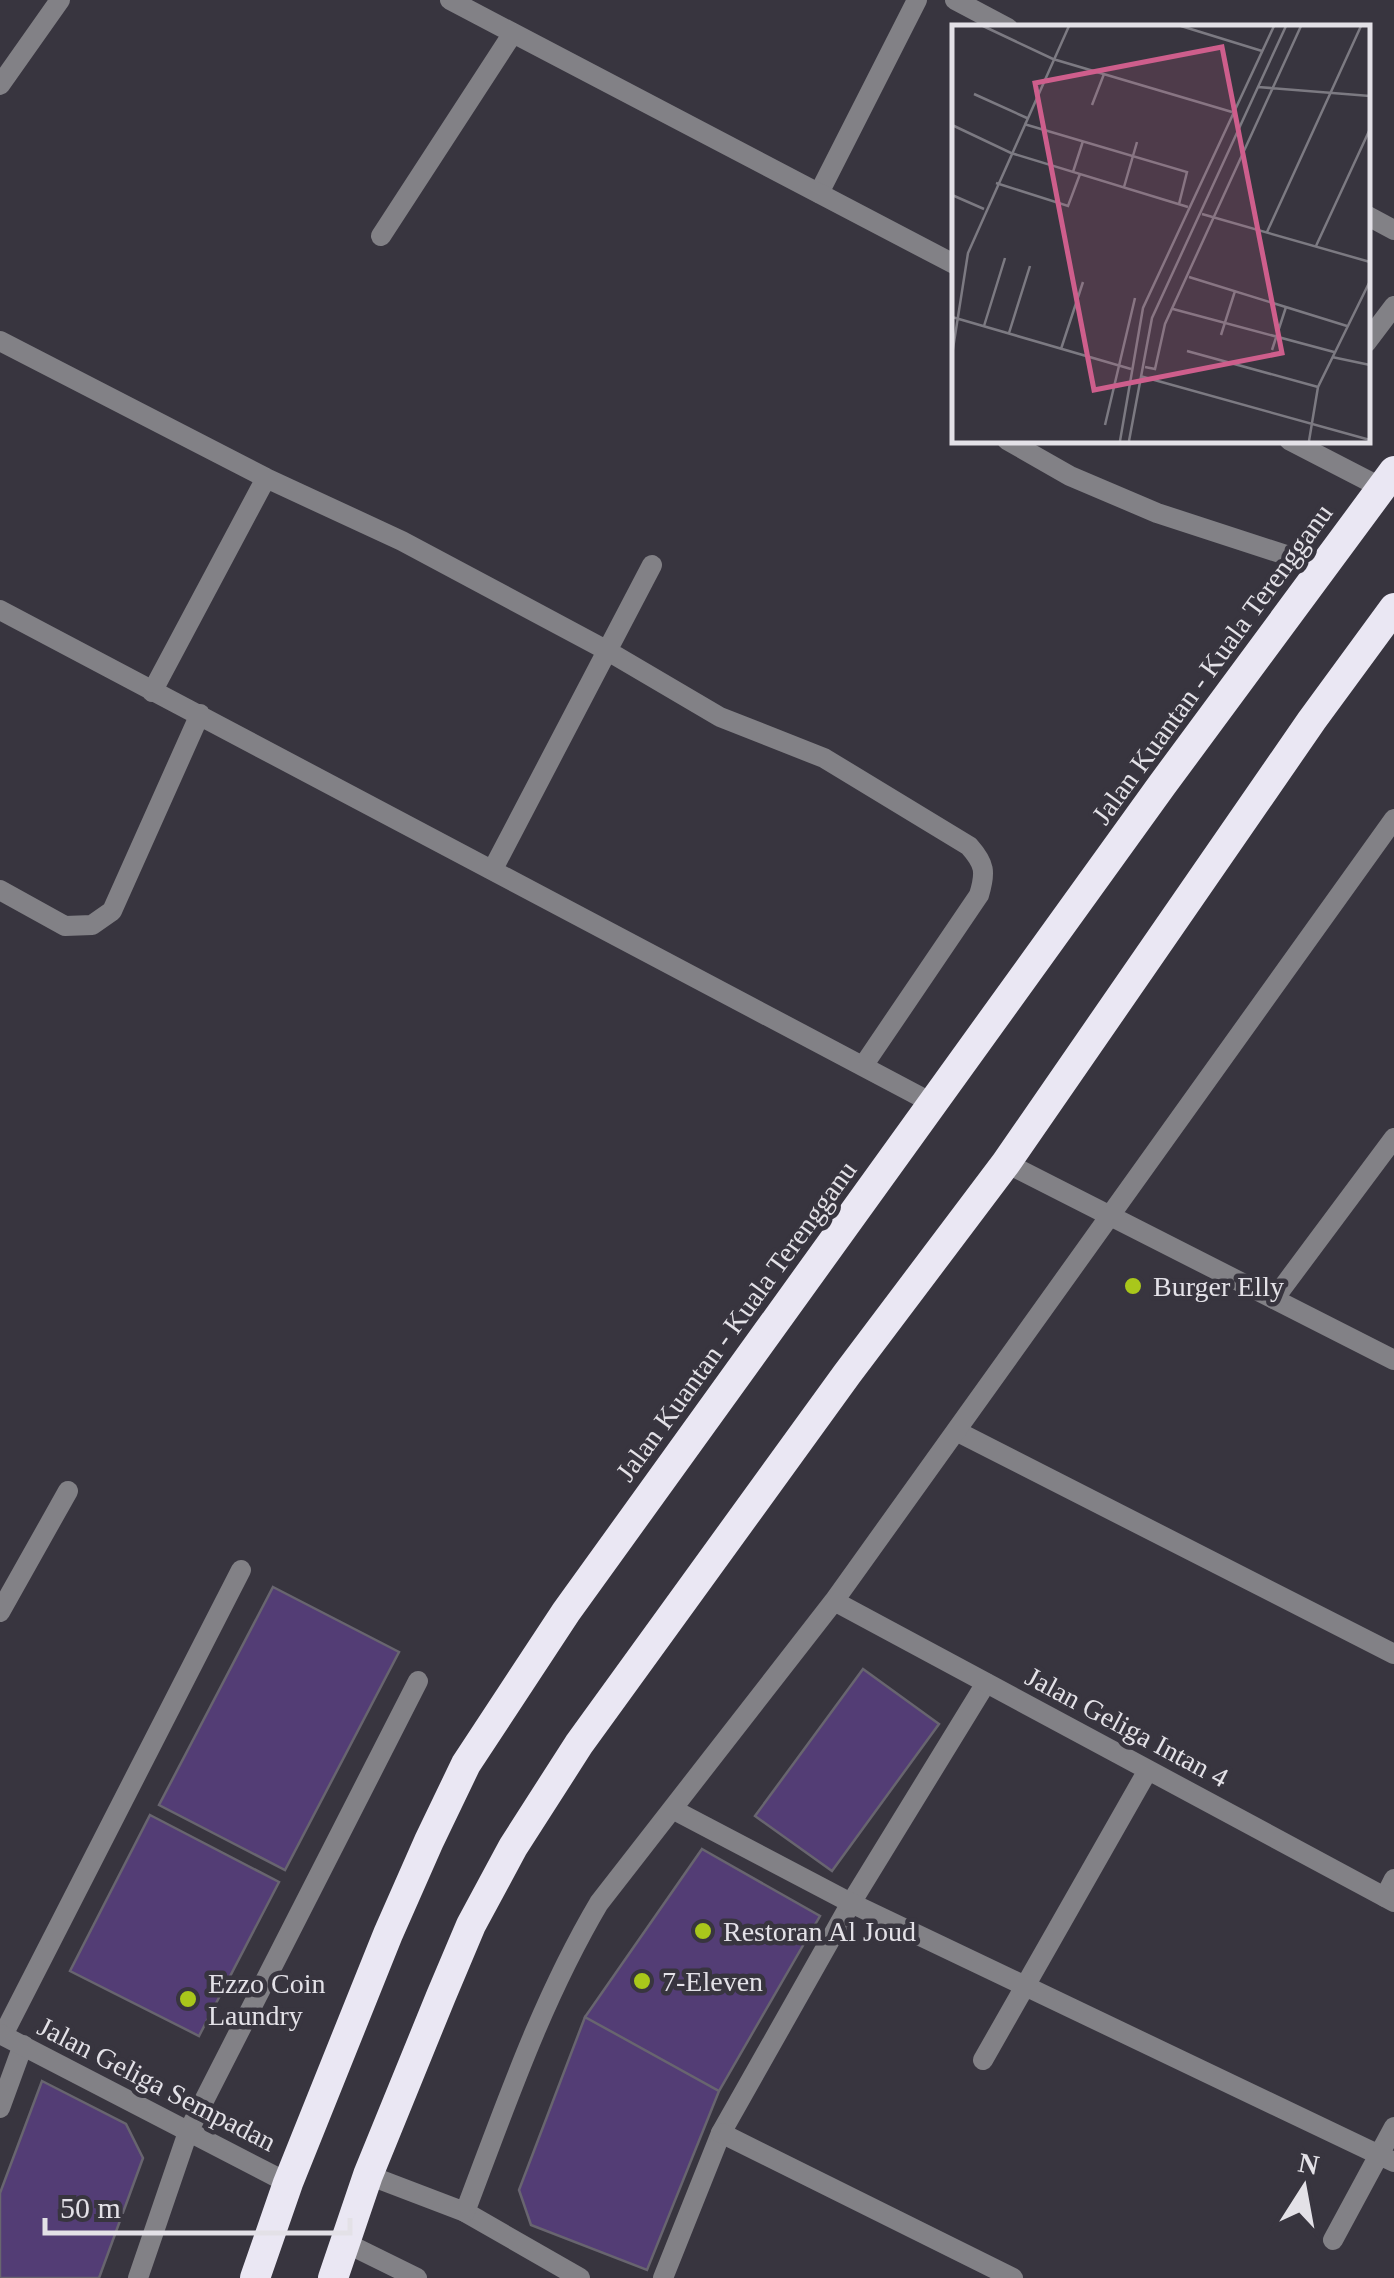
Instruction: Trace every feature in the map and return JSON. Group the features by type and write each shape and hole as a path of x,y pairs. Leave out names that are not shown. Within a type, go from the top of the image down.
{"highway":[{"name":"Jalan Kuantan - Kuala Terengganu","path":"255,2278 288,2184 388,1934 466,1764 566,1612 1162,784 1388,480"},
{"path":"333,2278 368,2175 471,1925 513,1847 579,1744 847,1374 1006,1163 1312,720 1394,608"}],"street":[{"path":"0,85 60,0"},
{"path":"450,0 952,263"},
{"path":"818,193 916,0"},
{"path":"956,0 1002,25"},
{"path":"381,236 513,33"},
{"path":"1369,217 1394,230"},
{"path":"1369,339 1394,306"},
{"path":"0,342 266,478 402,541 606,650 720,717 824,758 970,846 983,861 986,874 979,894 863,1066"},
{"path":"1010,442 1070,476 1157,513 1324,568"},
{"path":"1295,442 1388,480"},
{"path":"152,692 266,478"},
{"path":"493,869 652,564"},
{"path":"0,610 934,1104"},
{"path":"0,890 65,926 92,926 112,911 200,714"},
{"path":"466,2212 541,2013 598,1903 834,1601 958,1432 1394,818"},
{"path":"1274,1299 1394,1138"},
{"path":"1006,1163 1394,1360"},
{"path":"958,1432 1394,1654"},
{"path":"0,1612 68,1491"},
{"path":"2,2034 241,1570"},
{"name":"Jalan Geliga Intan 4","path":"834,1601 1148,1770 1391,1893"},
{"path":"138,2278 188,2132 418,1682"},
{"path":"663,2278 721,2133 851,1903 986,1683"},
{"path":"983,2060 1148,1770"},
{"path":"674,1810 851,1903 1386,2158"},
{"name":"Jalan Geliga Sempadan","path":"2,2034 288,2184"},
{"path":"0,2108 23,2046"},
{"path":"1333,2240 1386,2158 1394,2127"},
{"path":"721,2133 1013,2278"},
{"path":"368,2175 466,2212 580,2278"},
{"path":"346,2243 417,2278"}],"building":[{"path":"273,1587 399,1652 285,1870 159,1805"},
{"path":"863,1669 939,1724 832,1871 755,1816"},
{"path":"150,1815 279,1882 199,2036 70,1971"},
{"path":"702,1849 820,1916 719,2091 585,2017"},
{"path":"585,2017 719,2091 647,2270 531,2225 519,2190"},
{"path":"42,2081 126,2124 143,2158 99,2278 0,2278 0,2193"}],"place":[{"name":"Burger Elly","path":"1133,1286"},
{"name":"Restoran Al Joud","path":"703,1931"},
{"name":"7-Eleven","path":"642,1981"},
{"name":"Ezzo Coin Laundry","path":"188,1999"}]}
